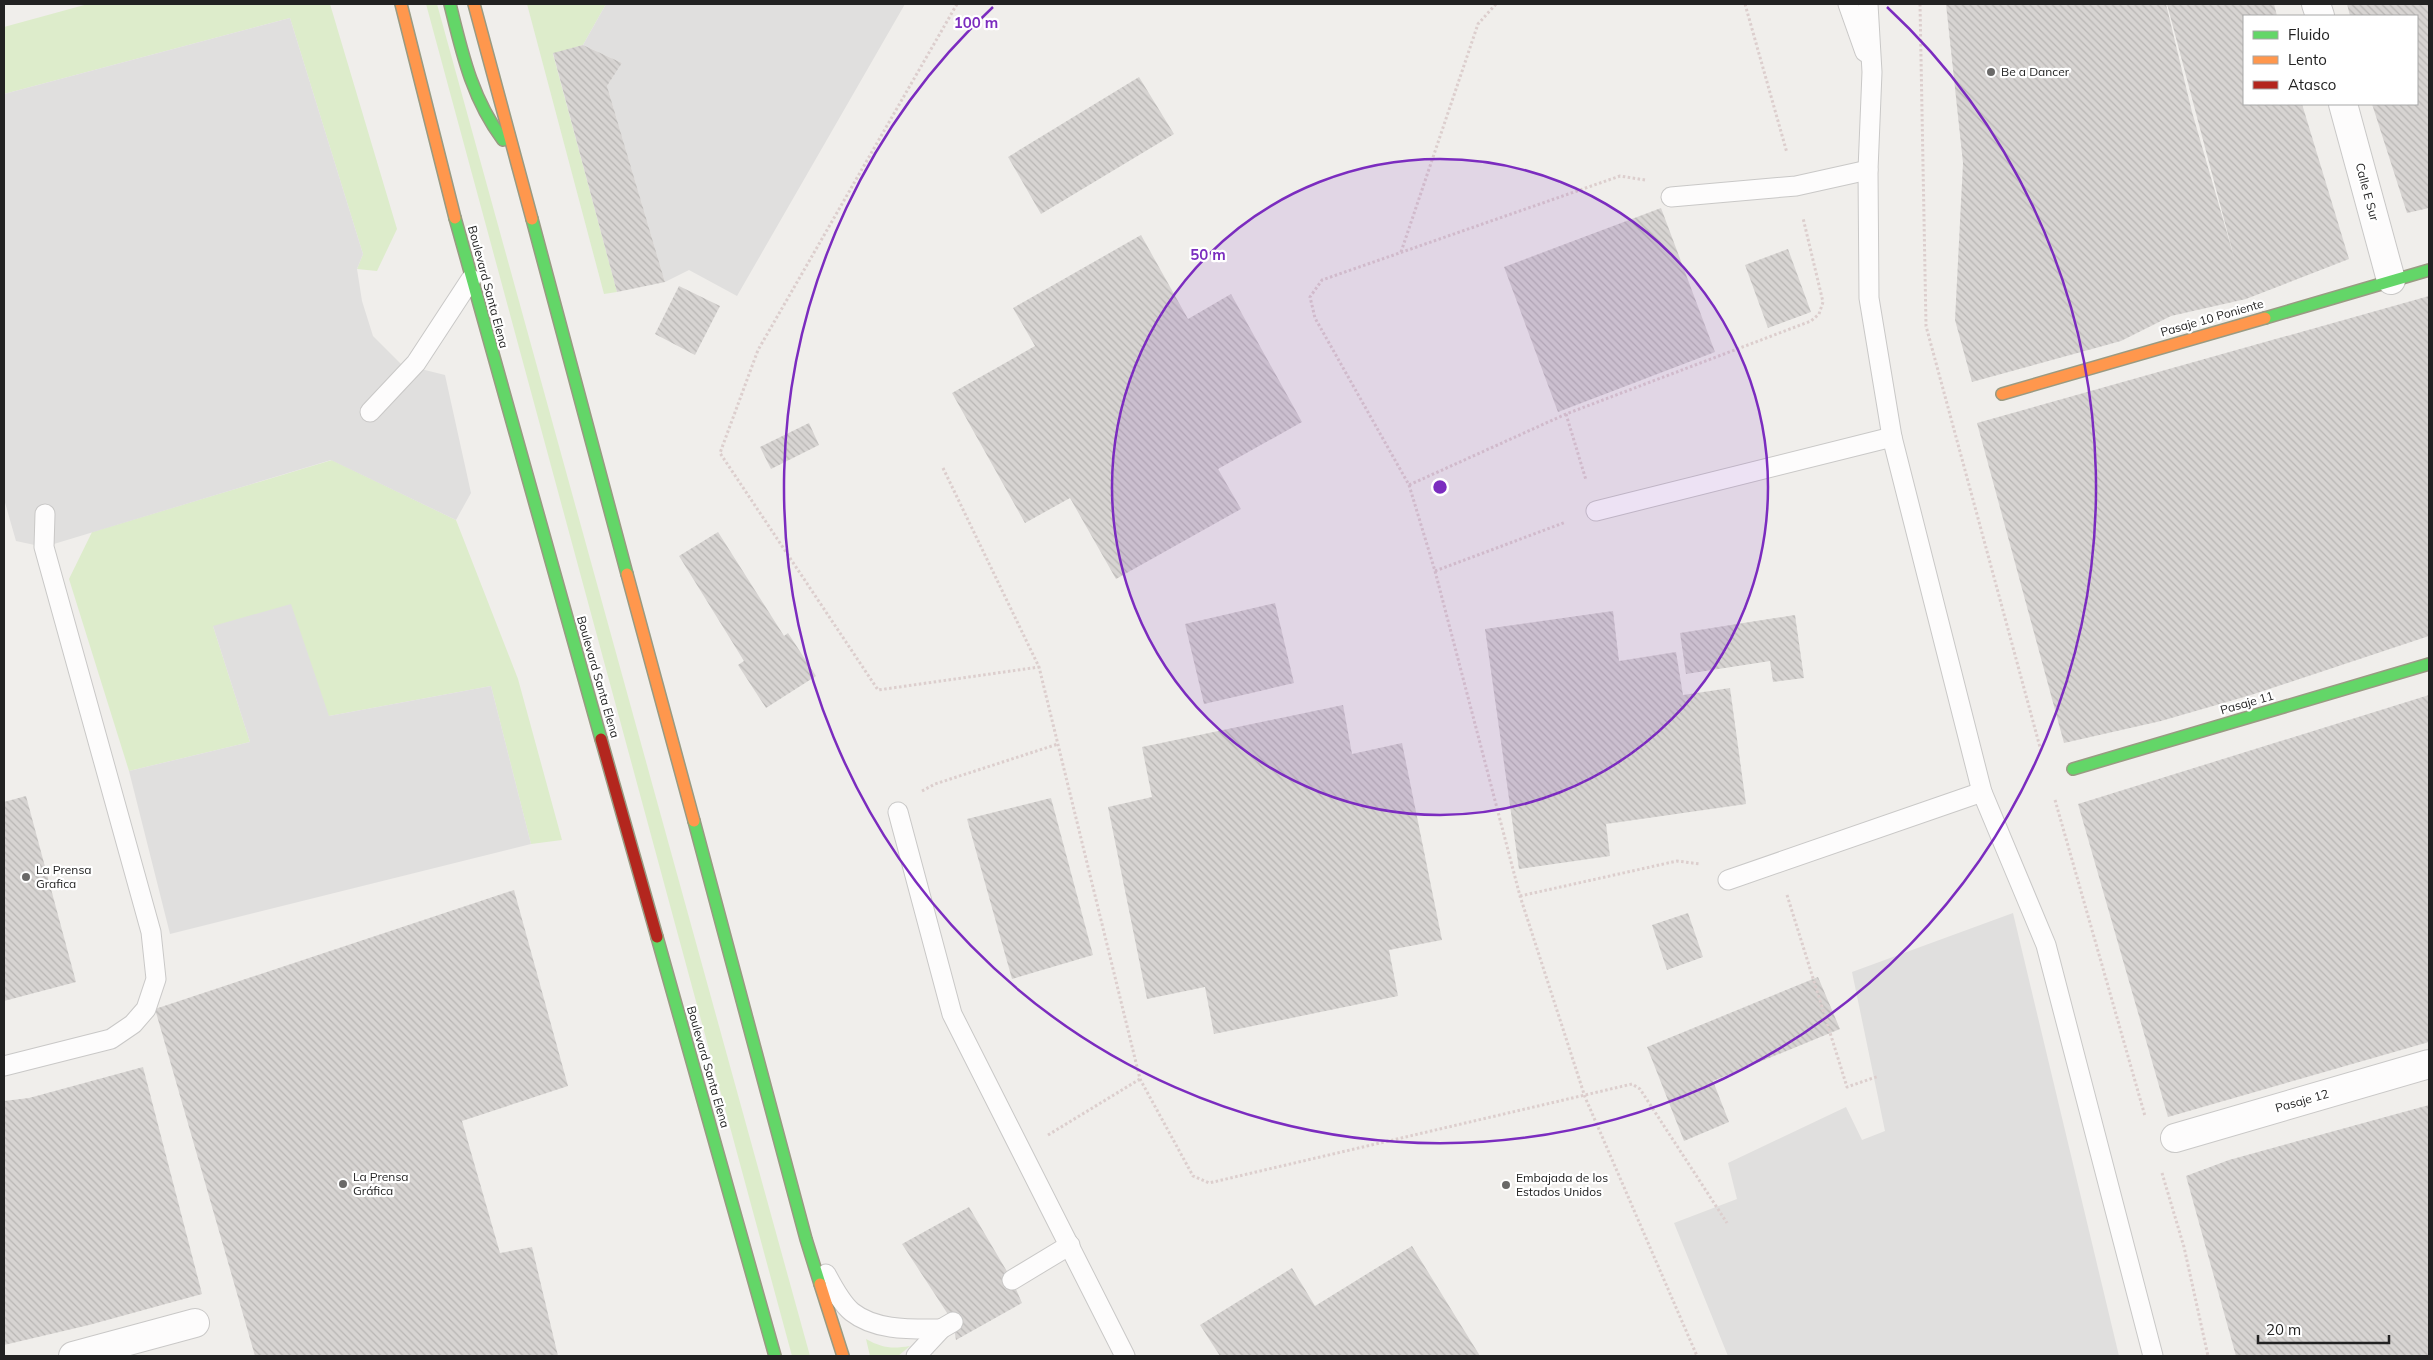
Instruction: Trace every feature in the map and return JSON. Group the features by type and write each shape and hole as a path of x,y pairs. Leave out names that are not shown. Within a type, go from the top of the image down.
{"main road":[{"name":"Boulevard Santa Elena","path":"401,4 471,279 775,1356"},
{"path":"450,4 468,76 480,106 495,130 514,152"},
{"path":"474,4 806,1239 843,1356"},
{"name":"Pasaje 10 Poniente","path":"2002,394 2429,270"},
{"name":"Pasaje 11","path":"2072,769 2429,664"}],"street":[{"name":"Calle E Sur","path":"2344,105 2391,280"},
{"name":"Pasaje 12","path":"2175,1138 2429,1064"},
{"path":"73,1356 195,1323"}],"lane":[{"path":"1848,4 1872,72"},
{"path":"1868,4 1872,72 1868,170 1869,298 1892,437 1982,792 2046,945 2153,1356"},
{"path":"1671,197 1796,186 1868,170"},
{"path":"370,412 416,363 471,279"},
{"path":"1596,511 1892,437"},
{"path":"4,1066 111,1039 132,1024 146,1009 156,979 151,932 44,547 45,514"},
{"path":"1728,880 1982,792"},
{"path":"898,812 952,1014 1125,1356"},
{"path":"806,1239 836,1292 852,1312 870,1322 893,1328 947,1325 916,1356"},
{"path":"1012,1280 1070,1245"}],"path":[{"path":"957,4 758,350 720,452 878,690 1039,667"},
{"path":"1401,252 1478,24 1496,4"},
{"path":"1409,485 1566,414 1811,321 1819,314 1823,302 1796,186 1745,4"},
{"path":"1920,4 1926,326 2043,758"},
{"path":"1671,197 1644,179 1620,176 1322,280 1310,296 1315,318 1409,485 1435,571 1520,896 1585,1097 1697,1356"},
{"path":"1435,571 1596,511 1566,414"},
{"path":"943,468 1039,667 1140,1078 1193,1176 1209,1183 1585,1097 1632,1084 1640,1089 1727,1223"},
{"path":"898,812 912,795 934,784 1058,744"},
{"path":"2053,795 2148,1124"},
{"path":"1520,896 1677,861 1704,865 1715,878 1728,880"},
{"path":"1777,863 1847,1087 1879,1076"},
{"path":"1022,1151 1140,1078"},
{"path":"2162,1172 2184,1248 2208,1356"}],"green space":[{"path":"88,4 330,4 397,229 377,271 357,269 363,254 290,18 4,94 4,27"},
{"path":"426,4 437,4 810,1356 792,1356"},
{"path":"527,4 606,4 583,45 553,54 617,292 604,294"},
{"path":"332,460 456,520 518,679 562,840 531,844 491,686 329,716 213,626 250,742 129,771 69,579 92,532"},
{"path":"866,1339 887,1347 910,1346 898,1356 870,1356"}],"shaded area":[{"path":"606,4 905,4 737,296 689,270 665,282 607,86 622,63 583,45"},
{"path":"290,18 363,254 357,269 362,301 373,336 401,364 445,375 471,493 456,520 331,460 44,547 16,541 4,499 4,94"},
{"path":"291,604 329,716 491,686 531,844 170,934 129,771 250,742 213,626"},
{"path":"2013,913 2119,1356 1728,1356 1674,1223 1737,1199 1728,1163 1846,1107 1862,1140 1885,1131 1852,972"}],"building":[{"path":"1946,4 2166,4 2192,112 2234,257 2167,4 2274,4 2277,15 2243,15 2243,105 2302,105 2349,259 2246,299 2171,316 2121,341 1972,382 1955,320 1963,163"},
{"path":"2347,4 2429,4 2429,208 2407,213 2372,105 2418,105 2418,15 2350,15"},
{"path":"583,45 622,63 607,86 665,282 617,292 553,53"},
{"path":"1139,77 1174,134 1041,214 1008,157"},
{"path":"1661,208 1715,352 1558,412 1504,267"},
{"path":"1141,235 1188,319 1231,294 1302,422 1218,469 1241,509 1116,579 1070,498 1025,523 952,393 1035,346 1013,308"},
{"path":"1788,249 1811,312 1768,328 1745,265"},
{"path":"679,286 720,306 695,355 655,334"},
{"path":"2429,296 2429,636 2251,695 2161,721 2064,743 1977,423"},
{"path":"809,423 819,445 771,469 760,447"},
{"path":"718,532 784,636 788,633 816,676 766,708 738,665 744,661 679,556"},
{"path":"1275,603 1294,683 1204,704 1185,624"},
{"path":"1613,611 1619,661 1676,652 1683,695 1730,688 1746,804 1606,824 1610,856 1519,869 1485,629"},
{"path":"1795,615 1804,678 1773,682 1770,661 1686,674 1680,633"},
{"path":"2429,695 2429,1042 2168,1117 2078,804"},
{"path":"1343,705 1352,754 1402,743 1442,940 1389,950 1398,996 1214,1034 1205,987 1147,999 1108,807 1152,797 1142,747"},
{"name":"La Prensa Grafica","path":"26,796 76,982 4,1001 4,802"},
{"path":"1051,798 1093,955 1012,979 967,819"},
{"name":"La Prensa Gráfica","path":"514,890 568,1086 462,1121 500,1253 532,1247 558,1356 255,1356 155,1009"},
{"path":"1688,913 1703,957 1667,970 1652,925"},
{"path":"1818,977 1840,1029 1713,1081 1729,1122 1684,1141 1647,1047"},
{"path":"143,1067 202,1294 89,1325 4,1345 4,1101 29,1098"},
{"path":"2429,1105 2429,1356 2236,1356 2186,1176 2229,1160"},
{"path":"969,1207 1012,1280 1022,1303 956,1340 953,1322 902,1244"},
{"path":"1412,1246 1480,1356 1220,1356 1200,1325 1292,1268 1315,1306"}],"traffic: fast":[{"path":"450,4 469,75 483,108 503,140"},
{"path":"455,218 601,739"},
{"path":"532,219 627,574"},
{"path":"2265,318 2429,270"},
{"path":"2073,769 2429,664"},
{"path":"694,821 806,1239 820,1284"},
{"path":"657,937 775,1356"}],"traffic: slow":[{"path":"401,4 455,218"},
{"path":"474,4 532,219"},
{"path":"2002,394 2265,318"},
{"path":"627,574 694,821"},
{"path":"820,1284 843,1356"}],"traffic: jam":[{"path":"601,739 657,937"}],"place":[{"name":"Be a Dancer","path":"1991,72"},
{"name":"La Prensa Grafica","path":"26,877"},
{"name":"La Prensa Gráfica","path":"343,1184"},
{"name":"Embajada de los Estados Unidos","path":"1506,1185"}]}
